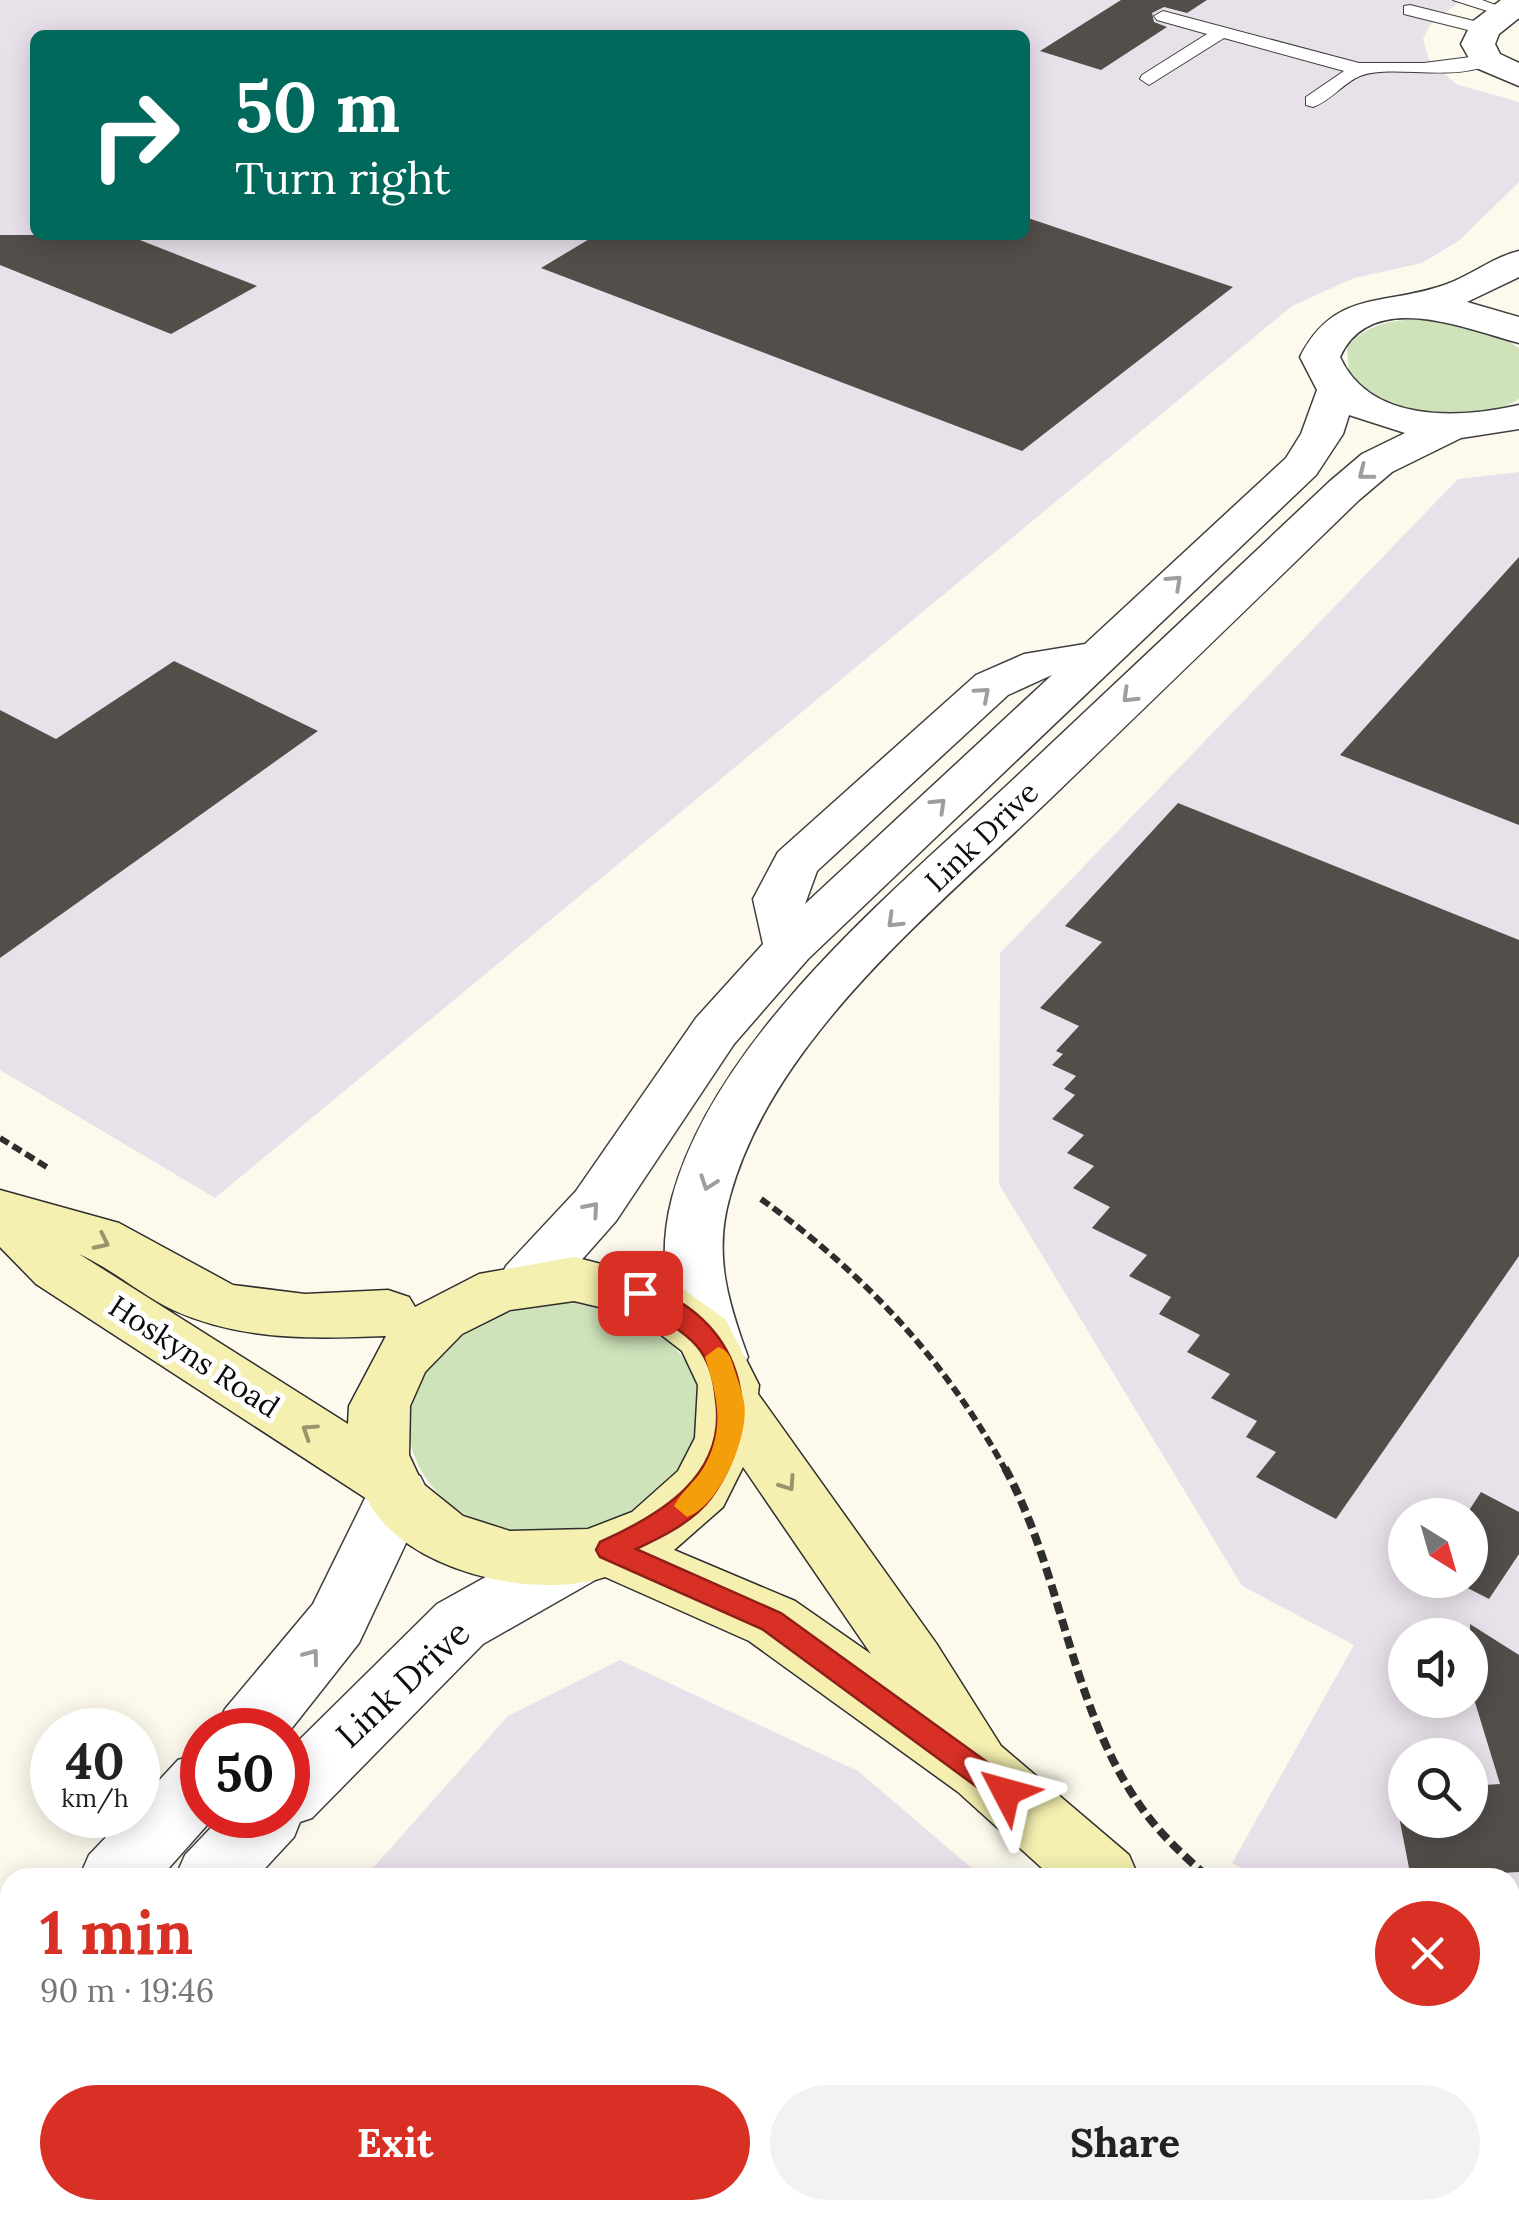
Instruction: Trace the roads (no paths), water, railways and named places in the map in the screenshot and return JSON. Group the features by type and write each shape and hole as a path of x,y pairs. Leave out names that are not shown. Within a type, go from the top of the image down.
{"main road":[{"name":"Hoskyns Road","path":"4,1214 100,1238 191,1294 227,1307 305,1317 388,1313"},
{"name":"Hoskyns Road","path":"4,1214 57,1269 394,1489"},
{"path":"725,1381 724,1452 700,1494 660,1527 595,1553 523,1558 476,1549 437,1530 394,1489 376,1443 376,1415 382,1388 404,1350 437,1318 464,1302 527,1282 597,1281 640,1293 678,1313 725,1381 846,1568 896,1632 982,1770"},
{"path":"595,1553 772,1621 982,1770 1093,1868"}],"street":[{"path":"1499,26 1519,76"},
{"path":"1512,422 1450,426 1377,412 1338,389 1322,368 1320,357 1328,338 1348,322 1462,292 1519,262"},
{"path":"1398,308 1460,311 1519,330"},
{"name":"Link Drive","path":"527,1282 596,1206 715,1031 790,947 1092,658 1301,466 1322,434 1338,389"},
{"name":"Link Drive","path":"725,1381 694,1284 693,1234 706,1184 728,1133 805,1014 854,959 1344,491 1378,463 1450,426"},
{"path":"267,1708 336,1623 394,1489"},
{"name":"Link Drive","path":"310,1774 460,1624 595,1553"},
{"path":"123,1868 180,1806"},
{"path":"219,1868 247,1838"}],"lane":[{"path":"1425,0 1410,10 1499,26"},
{"path":"1462,0 1499,26"},
{"path":"1164,16 1358,68 1424,69 1499,26"},
{"path":"1148,80 1225,30"},
{"path":"1313,101 1358,68"}]}
